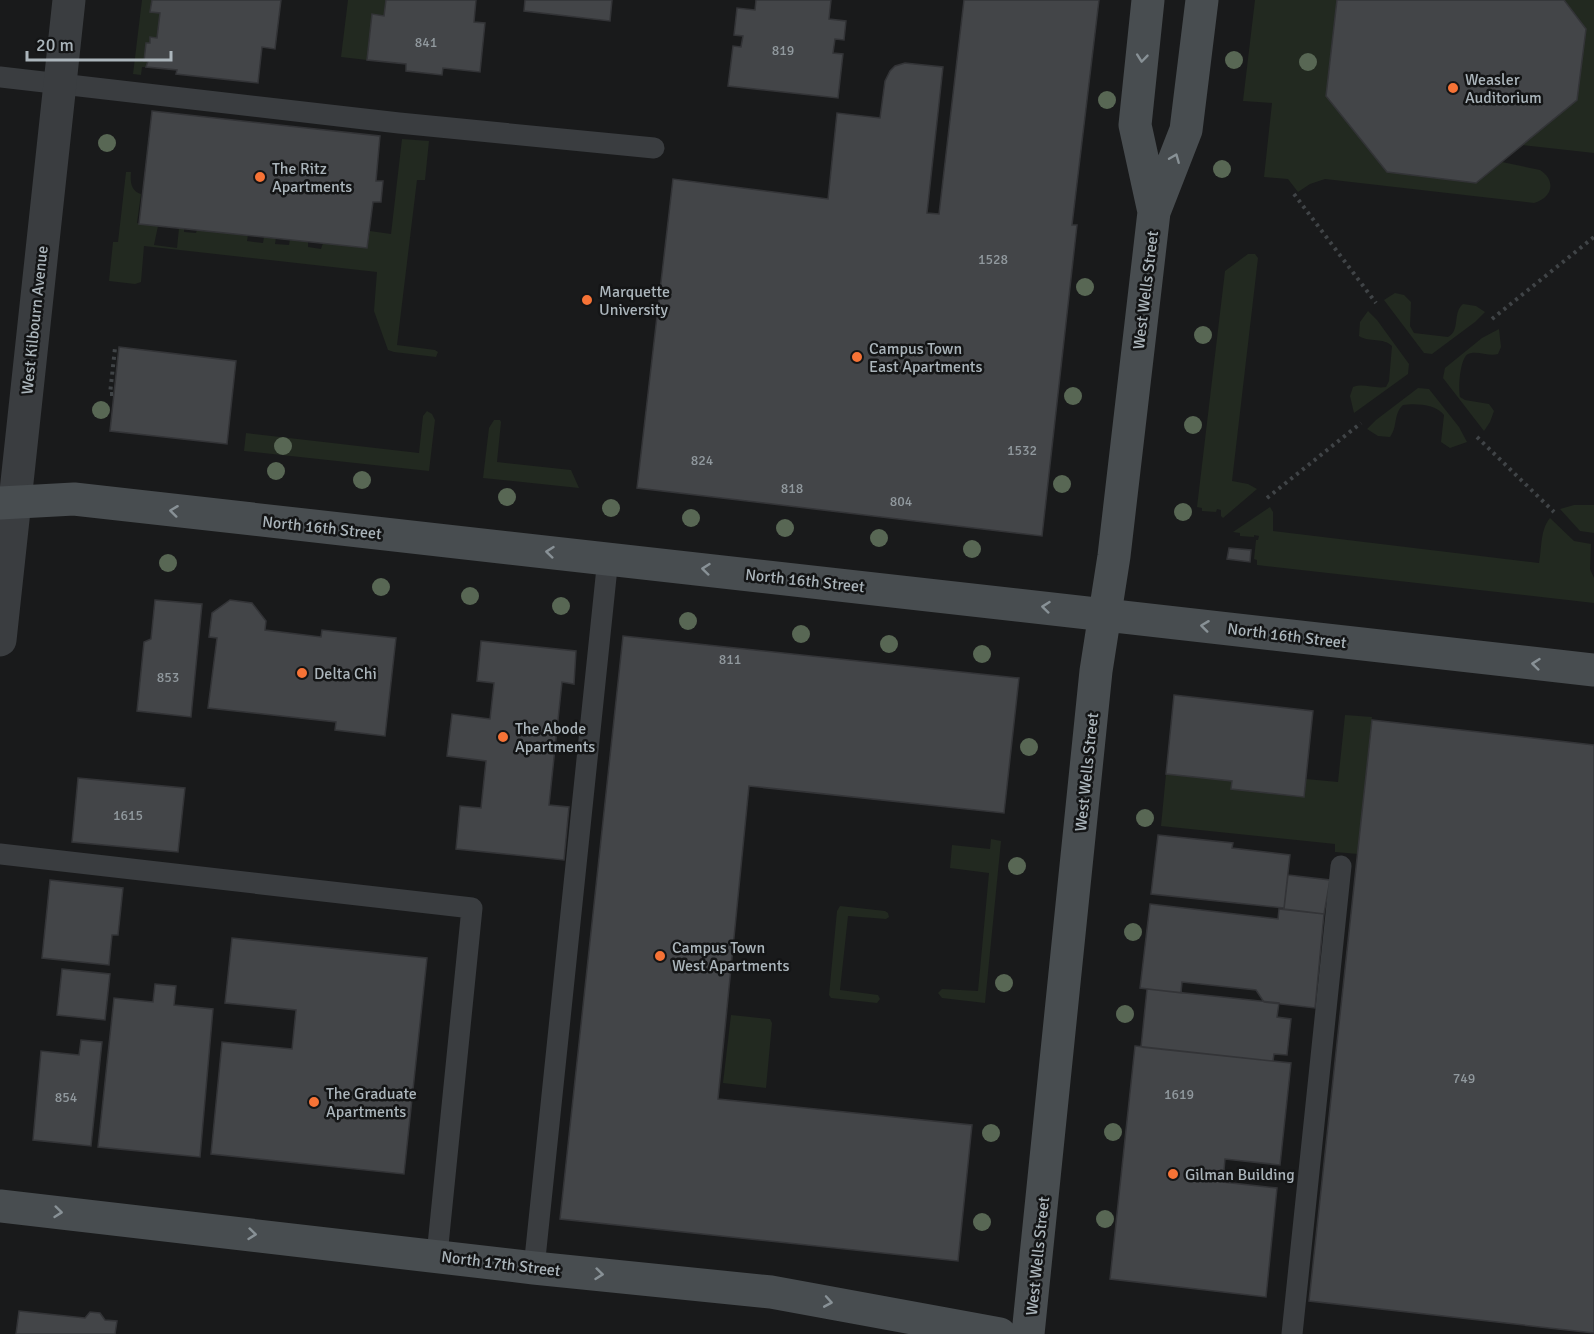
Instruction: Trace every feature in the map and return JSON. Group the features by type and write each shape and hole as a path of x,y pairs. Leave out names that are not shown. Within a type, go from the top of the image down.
{"main road":[{"name":"West Wells Street","path":"1148,0 1135,125 1154,212"},
{"name":"West Wells Street","path":"1029,1334 1096,671 1115,544 1154,212 1186,129 1202,0"},
{"name":"North 16th Street","path":"7,502 74,499 1594,670"},
{"name":"North 17th Street","path":"0,1206 534,1268 771,1292 1000,1334"}],"street":[{"name":"West Kilbourn Avenue","path":"0,640 7,502 69,0"}],"lane":[{"path":"0,77 399,123 654,148"},
{"path":"534,1268 608,558"},
{"path":"0,854 472,908 436,1255"},
{"path":"1292,1334 1341,866"}],"path":[{"path":"1294,194 1376,303"},
{"path":"1492,319 1594,237"},
{"path":"114,394 110,394 115,348"},
{"path":"1267,498 1361,423"},
{"path":"1477,437 1554,512"}],"shaded area":[{"path":"142,0 152,0 151,12 160,13 157,38 150,37 150,43 146,43 144,60 148,61 146,67 142,67 141,75 133,74"},
{"path":"348,0 386,0 384,16 373,14 367,60 341,57"},
{"path":"1255,0 1337,0 1326,96 1387,172 1476,183 1502,162 1540,170 1549,179 1548,193 1540,201 1534,203 1325,179 1310,184 1298,192 1288,179 1264,177 1272,103 1243,101"},
{"path":"1564,0 1594,0 1594,153 1522,145 1577,100 1586,29"},
{"path":"402,139 429,141 425,180 417,180 397,345 435,350 438,352 436,357 388,350 374,311 377,272 144,246 141,282 135,284 109,281 113,242 118,242 126,172 131,172 132,186 141,194 137,223 158,226 154,245 177,248 179,228 184,229 184,232 196,233 197,230 248,235 247,241 263,243 264,237 276,238 275,244 289,245 290,239 308,241 308,247 321,249 323,243 367,248 370,231 391,234"},
{"path":"1248,254 1255,254 1258,258 1232,481 1248,484 1257,489 1223,518 1221,510 1202,511 1202,508 1197,507 1225,271"},
{"path":"1395,293 1404,295 1411,302 1410,326 1414,333 1448,337 1454,330 1458,312 1463,304 1476,306 1485,312 1432,354 1424,353 1384,300"},
{"path":"1368,311 1409,364 1408,374 1354,413 1350,396 1353,387 1386,387 1389,381 1392,346 1359,336 1360,322"},
{"path":"1499,329 1501,347 1498,354 1468,354 1463,361 1460,374 1460,397 1489,404 1494,411 1484,431 1443,378 1445,368 1482,338"},
{"path":"1418,388 1429,389 1459,427 1467,442 1450,448 1441,442 1444,415 1425,405 1403,405 1398,412 1390,437 1378,436 1367,429"},
{"path":"427,411 435,420 429,471 244,451 246,433 419,453 423,416"},
{"path":"494,420 501,422 497,462 571,470 579,488 483,478 489,428"},
{"path":"1574,505 1594,505 1594,533 1580,531 1560,509"},
{"path":"1270,507 1273,512 1273,531 1539,563 1543,534 1550,518 1574,541 1591,544 1590,569 1594,578 1594,603 1257,565 1257,560 1254,559 1256,540 1259,536 1240,536 1240,533 1233,532"},
{"path":"1345,715 1372,717 1358,854 1335,852 1335,844 1161,826 1166,774 1232,781 1232,789 1303,797 1306,779 1338,782"},
{"path":"991,839 1001,841 985,1003 942,998 938,993 942,989 978,991 989,873 950,868 952,845 990,849"},
{"path":"840,906 888,913 889,917 886,919 848,916 840,990 878,995 880,999 877,1003 831,998 829,995 837,911"},
{"path":"731,1015 770,1019 772,1023 766,1088 723,1083"}],"building":[{"path":"152,0 281,0 275,49 262,47 258,83 176,74 177,70 146,67 148,61 144,61 146,43 150,43 150,37 157,38 160,13 150,12"},
{"path":"386,0 476,0 474,22 485,23 480,72 443,68 442,75 406,71 406,64 367,60 372,14 384,16"},
{"path":"525,0 612,0 610,21 524,11"},
{"path":"756,0 831,0 829,19 846,21 844,40 835,39 833,53 843,54 838,98 728,86 733,46 741,47 743,36 734,35 737,8 755,10"},
{"name":"Campus Town East Apartments","path":"964,0 1099,0 1072,225 1077,225 1042,536 637,488 673,179 828,199 837,113 880,118 885,81 895,66 905,63 943,67 927,213 939,214"},
{"name":"Weasler Auditorium","path":"1337,0 1564,0 1586,29 1577,100 1476,183 1387,172 1326,96"},
{"name":"The Ritz Apartments","path":"152,111 380,136 376,181 383,181 381,202 373,202 367,248 139,224"},
{"path":"119,347 236,361 227,444 110,431"},
{"path":"1229,548 1251,550 1250,562 1227,559"},
{"path":"155,600 202,604 191,717 137,711 144,642 151,639"},
{"name":"Delta Chi","path":"230,600 252,603 266,621 265,630 321,637 322,630 396,638 385,736 335,730 336,722 208,708 217,638 209,637 212,613"},
{"name":"Campus Town West Apartments","path":"623,636 1019,678 1004,813 749,786 718,1099 972,1125 958,1261 560,1219"},
{"name":"The Abode Apartments","path":"481,641 576,651 574,684 562,682 549,805 569,807 564,860 456,849 460,806 481,808 486,761 447,756 452,714 490,719 494,683 477,681"},
{"path":"1174,695 1313,711 1304,797 1231,789 1232,781 1166,774"},
{"path":"1372,720 1594,745 1594,1333 1309,1301"},
{"path":"78,778 185,788 178,852 72,842"},
{"path":"1158,835 1233,843 1232,848 1290,855 1284,908 1151,894"},
{"path":"1288,875 1330,880 1324,914 1284,909"},
{"path":"50,880 123,888 118,935 112,935 109,965 42,958"},
{"path":"1150,904 1278,919 1279,909 1324,914 1315,1008 1264,1002 1256,990 1182,982 1181,993 1140,988"},
{"name":"The Graduate Apartments","path":"232,938 427,958 404,1174 211,1154 222,1042 292,1049 296,1010 225,1003"},
{"path":"62,969 110,974 105,1020 57,1015"},
{"path":"155,984 176,986 174,1005 213,1009 200,1157 98,1147 114,998 153,1002"},
{"path":"1147,989 1279,1003 1277,1017 1291,1019 1287,1055 1274,1054 1273,1061 1141,1047"},
{"path":"81,1040 102,1042 91,1146 33,1140 41,1051 79,1055"},
{"name":"Gilman Building","path":"1135,1046 1291,1063 1280,1165 1225,1159 1223,1182 1277,1188 1266,1297 1110,1279"},
{"path":"19,1311 85,1318 90,1312 100,1313 105,1320 117,1321 115,1334 16,1334"}],"place":[{"name":"Weasler Auditorium","path":"1453,88"},
{"name":"The Ritz Apartments","path":"260,177"},
{"name":"Marquette University","path":"587,300"},
{"name":"Campus Town East Apartments","path":"857,357"},
{"name":"Delta Chi","path":"302,673"},
{"name":"The Abode Apartments","path":"503,737"},
{"name":"Campus Town West Apartments","path":"660,956"},
{"name":"The Graduate Apartments","path":"314,1102"},
{"name":"Gilman Building","path":"1173,1174"}]}
